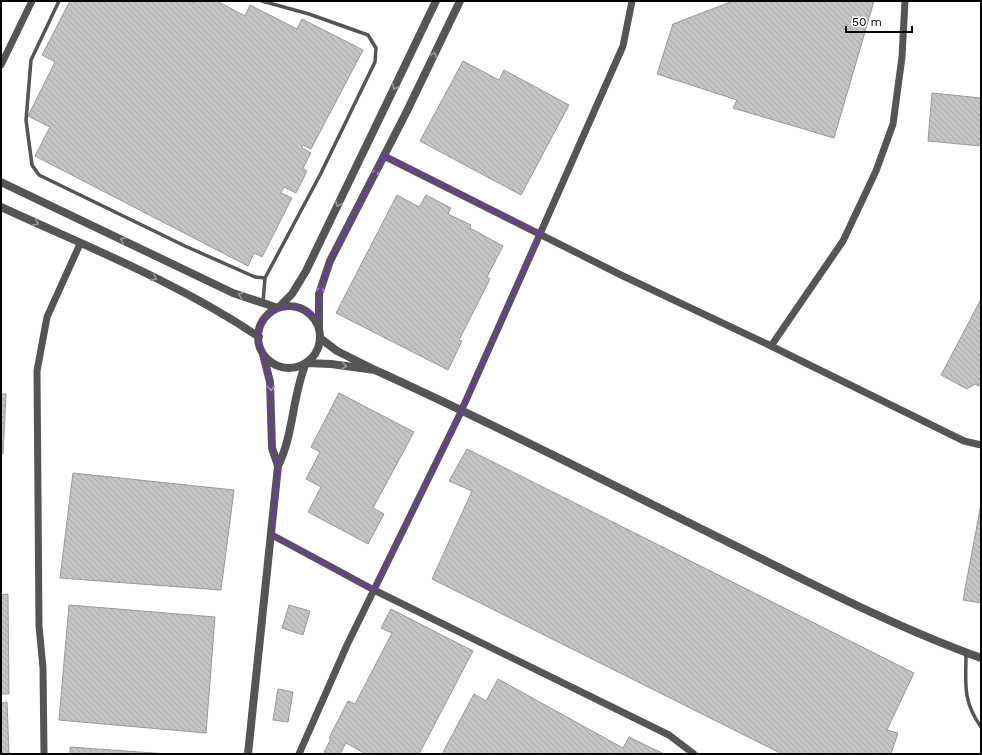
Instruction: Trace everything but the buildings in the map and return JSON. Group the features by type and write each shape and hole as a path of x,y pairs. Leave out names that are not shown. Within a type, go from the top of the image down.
{"street":[{"path":"1,65 32,1"},
{"path":"278,466 272,448 270,382 259,337 262,321 269,313 278,308 292,294 306,271 436,1"},
{"path":"262,350 268,359 276,365 286,368 296,367 306,363 313,357 318,348 320,338 318,294 330,261 384,156 460,1"},
{"path":"299,754 374,590 462,409 540,234 623,46 632,1"},
{"path":"772,346 843,241 876,171 893,124 902,57 905,1"},
{"path":"384,156 623,276 772,346 964,441 981,445"},
{"path":"1,182 233,293 278,308 288,306 298,307 307,311 314,318 319,328"},
{"path":"1,207 197,299 229,317 259,337"},
{"path":"44,754 43,668 39,626 37,371 47,317 80,244"},
{"path":"320,338 337,351 375,370 462,409 833,594 934,641 981,658"},
{"path":"306,363 331,364 375,370"},
{"path":"248,754 278,466 285,451 298,382 306,363"},
{"path":"272,535 374,590 669,735 694,754"}],"lane":[{"path":"59,1 31,60 26,120 32,165 39,175 186,246 255,277 265,278"},
{"path":"262,1 309,14 368,35 376,48 375,62 320,175 265,278 263,302"},
{"path":"966,653 965,694 973,716 981,727"}],"highlighted area":[{"path":"384,156 540,234 459,416 374,590 272,535 278,466 272,448 270,382 259,341 259,330 262,321 278,308 298,307 319,317 319,294 330,261"}]}
